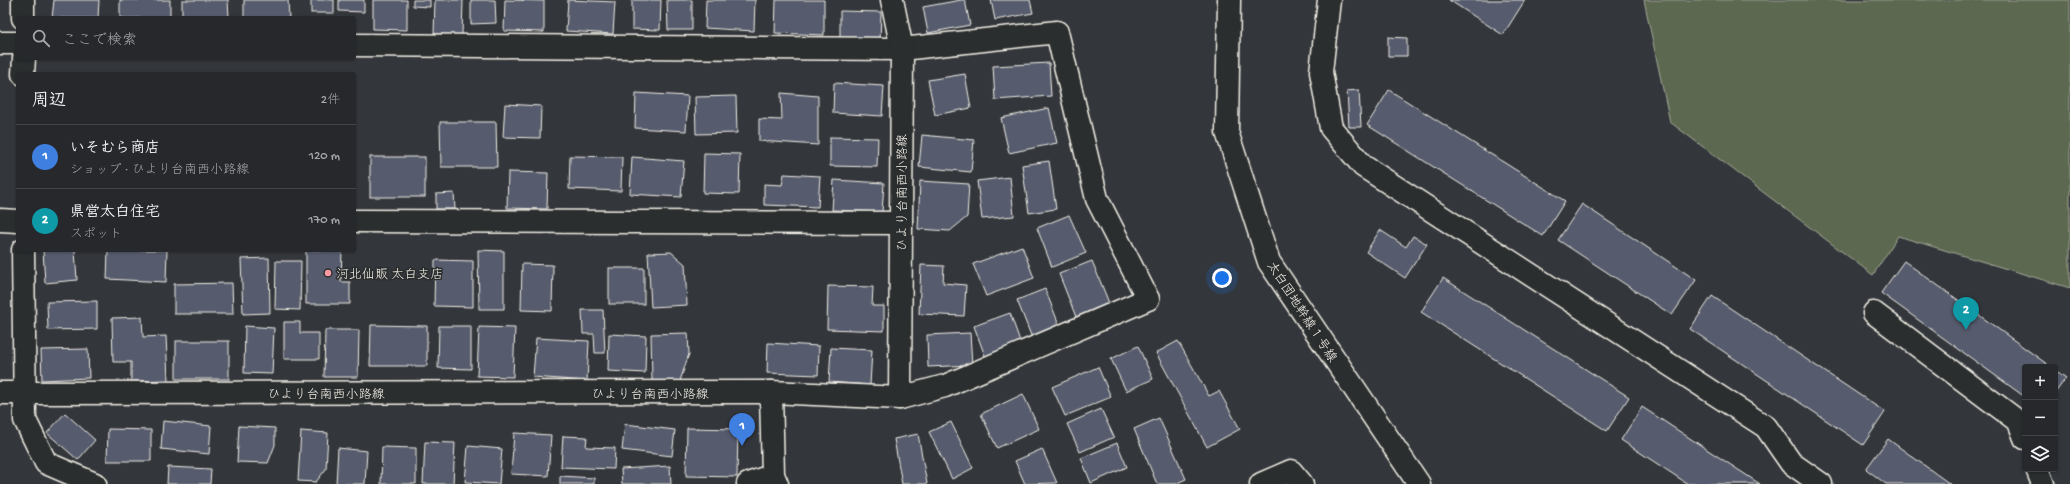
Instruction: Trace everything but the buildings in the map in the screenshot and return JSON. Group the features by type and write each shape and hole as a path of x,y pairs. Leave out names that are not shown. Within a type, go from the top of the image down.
{"street":[{"path":"23,0 24,16"},
{"name":"ひより台南西小路線","path":"0,393 771,392 900,398 902,49 892,0"},
{"name":"太白団地幹線１号線","path":"1229,0 1227,132 1269,262 1419,484"},
{"path":"1329,0 1321,72 1331,128 1363,166 1766,427 1790,463 1821,484"},
{"path":"356,45 902,49 1057,32 1097,198 1148,299 945,386 900,398"},
{"path":"0,43 16,43"},
{"path":"23,72 24,60"},
{"path":"0,220 16,221"},
{"path":"356,221 901,223"},
{"path":"23,252 26,393 25,420 46,463 95,484"},
{"path":"1874,313 2019,422 2024,436"},
{"path":"748,484 775,479 771,392"},
{"path":"1262,484 1291,471 1302,484"},
{"path":"2038,472 2043,484"}],"green space":[{"path":"1644,0 2070,0 2070,288 1898,236 1873,275 1670,122"}],"place":[{"name":"河北仙販 太白支店","path":"328,273"},
{"name":"県営太白住宅","path":"1966,330"},
{"name":"いそむら商店","path":"742,446"}]}
